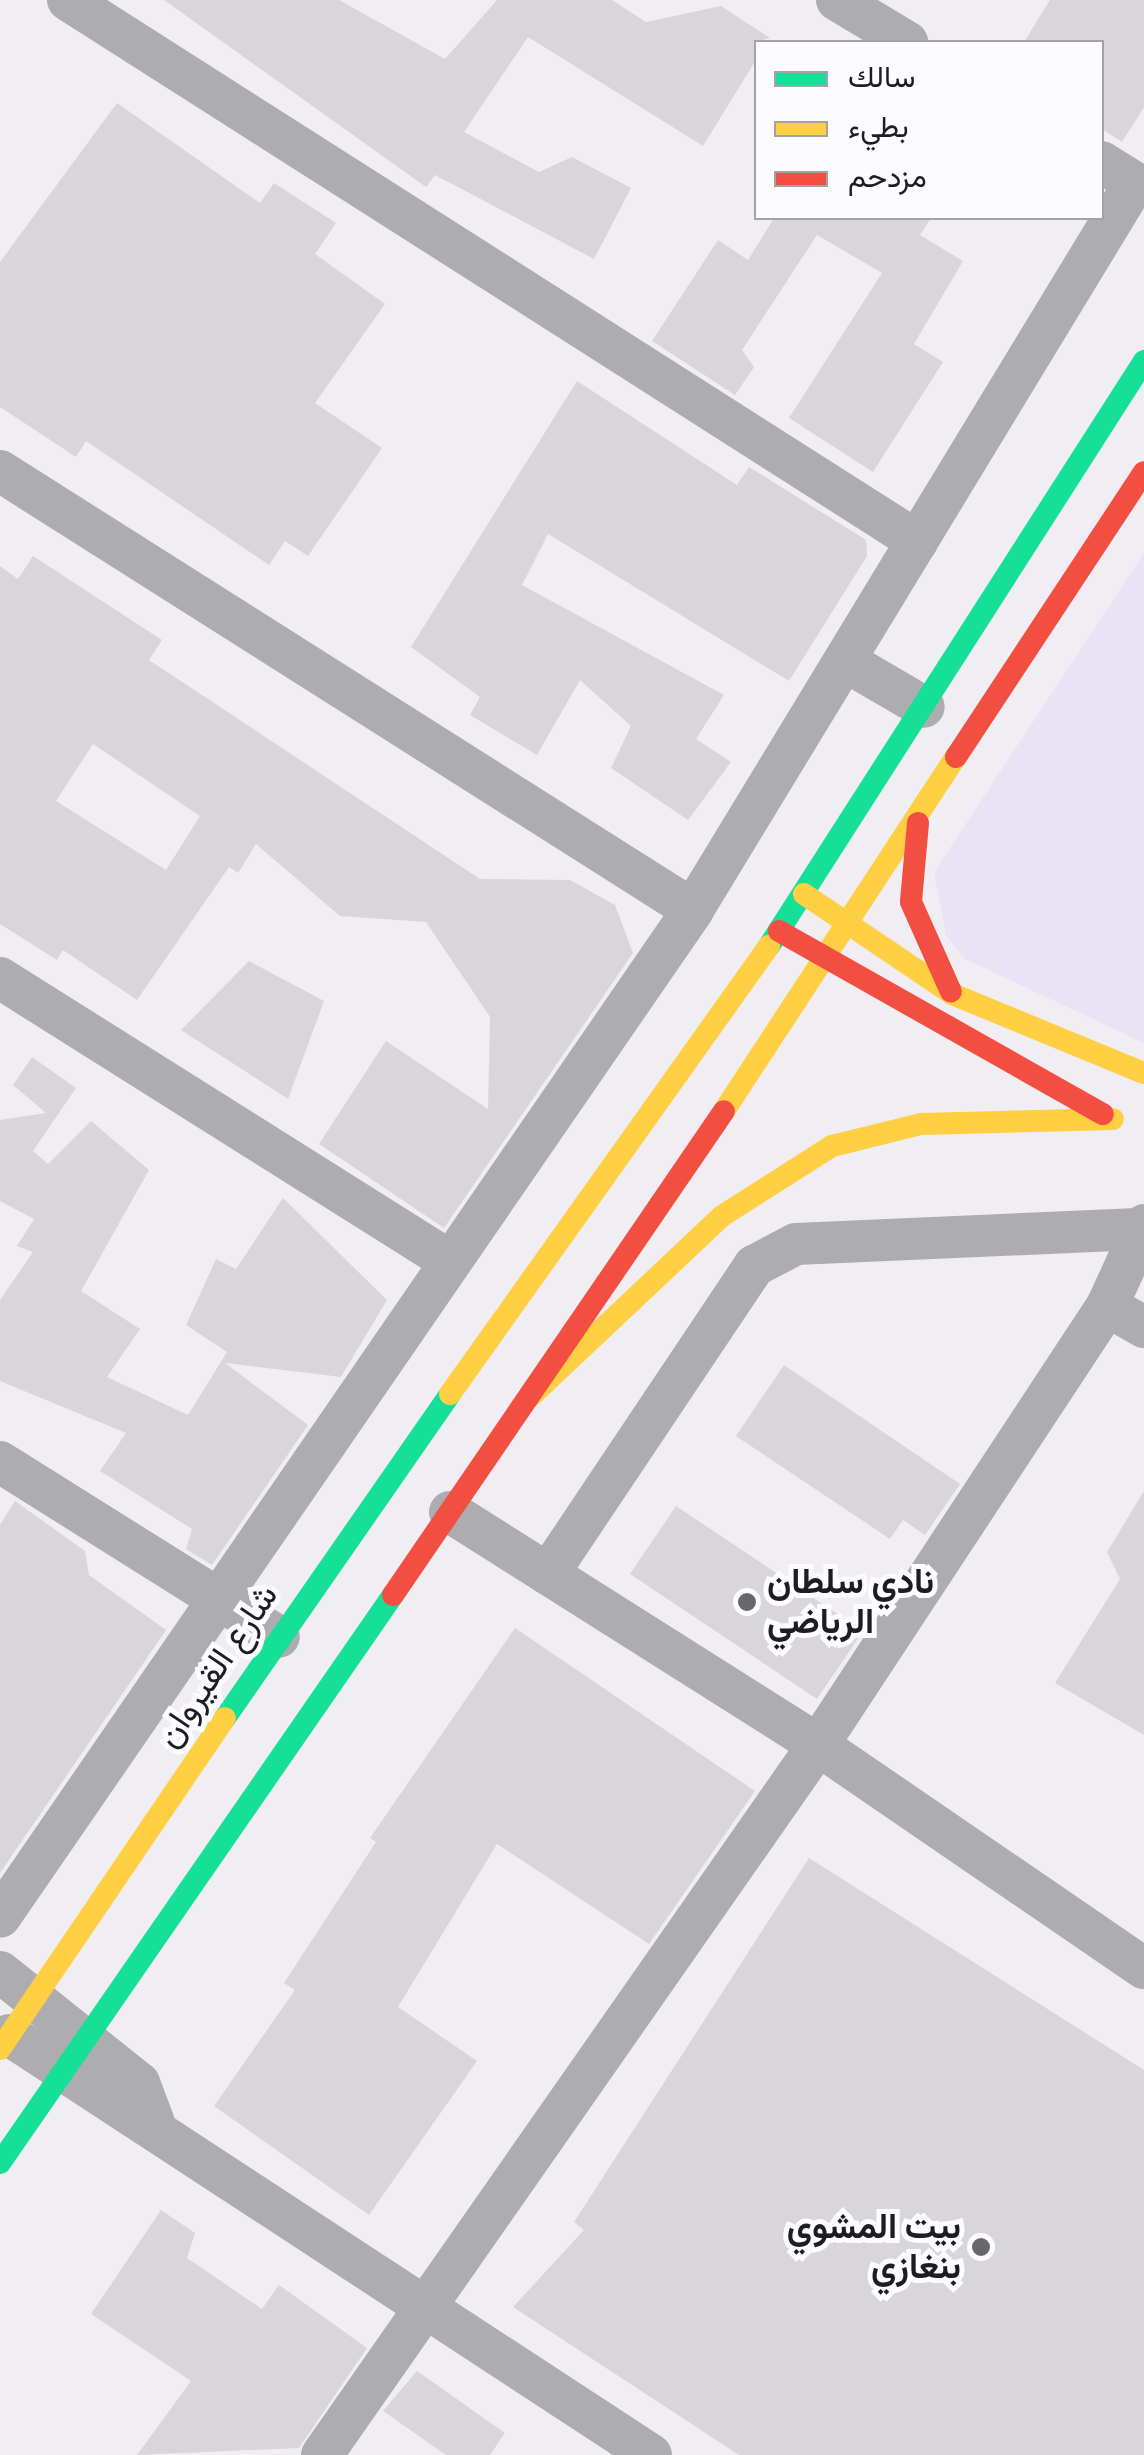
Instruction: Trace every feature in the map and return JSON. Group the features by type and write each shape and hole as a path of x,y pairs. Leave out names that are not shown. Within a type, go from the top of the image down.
{"main road":[{"name":"شارع القيروان","path":"4,2042 16,1984 279,1637 501,1329 779,931 1144,361"},
{"path":"0,2163 83,2033 532,1396 850,927 1144,472"},
{"path":"918,822 909,880 916,924 952,994"},
{"path":"804,894 952,994 1144,1073"},
{"path":"779,931 1113,1119"},
{"path":"532,1396 722,1216 832,1146 921,1124 1113,1119 1144,1125"}],"street":[{"path":"68,0 917,541"},
{"path":"837,0 903,40"},
{"path":"1104,212 1127,171"},
{"path":"0,1916 222,1602 448,1260 692,910 917,541 1099,220"},
{"path":"0,471 692,910"},
{"path":"844,661 924,707"},
{"path":"0,978 448,1260"},
{"path":"322,2455 818,1744 1108,1306 1143,1227 796,1244 754,1266 548,1574"},
{"path":"1108,1306 1144,1328"},
{"path":"0,1462 279,1637"},
{"path":"450,1512 818,1744 1144,1968"},
{"path":"16,1984 83,2033 139,2083 154,2123"},
{"path":"4,2042 154,2123 651,2455"}],"shaded area":[{"path":"1144,553 1144,1043 965,959 946,936 934,872"}],"building":[{"path":"164,0 339,0 445,59 497,0 612,0 646,22 721,6 770,38 754,40 754,63 703,146 528,37 464,132 539,172 572,157 631,188 594,259 435,175 426,187"},
{"path":"1050,0 1144,0 1144,107 1122,142 1104,130 1104,40 1025,40"},
{"path":"117,103 260,203 274,183 336,223 315,254 385,304 315,403 382,448 308,556 285,541 269,565 86,441 76,457 0,407 0,262"},
{"path":"773,220 930,220 920,235 963,261 914,344 943,362 873,472 789,418 882,273 817,235 742,350 754,367 735,395 652,341 718,240 748,260"},
{"path":"577,381 737,485 749,467 866,540 867,556 789,681 548,534 522,585 724,695 696,739 731,762 688,820 611,768 631,726 580,680 537,755 470,715 480,697 411,647"},
{"path":"33,556 162,640 149,660 480,879 570,880 615,905 633,953 444,1228 319,1144 386,1041 488,1109 490,1017 426,922 340,916 256,844 238,873 229,867 137,1000 63,950 57,960 0,924 0,566 18,579","holes":["93,744 200,816 166,870 56,801"]},
{"path":"249,961 324,1001 288,1099 181,1030"},
{"path":"32,1057 76,1088 33,1151 48,1164 91,1121 149,1170 81,1291 140,1329 107,1377 188,1415 227,1352 186,1325 216,1259 236,1269 283,1198 387,1300 341,1377 225,1363 308,1425 212,1565 186,1549 192,1529 100,1471 126,1433 0,1381 0,1300 33,1252 17,1246 34,1219 0,1201 0,1120 46,1113 13,1085"},
{"path":"784,1365 960,1484 925,1535 903,1520 890,1539 736,1436"},
{"path":"1144,1491 1144,1735 1055,1683 1120,1579 1107,1552"},
{"path":"15,1501 85,1551 89,1575 166,1630 0,1873 0,1525"},
{"name":"نادي سلطان الرياضي","path":"676,1506 863,1631 817,1699 630,1574"},
{"path":"515,1628 755,1791 649,1944 497,1844 398,2007 477,2061 369,2215 214,2106 295,1990 284,1983 376,1842 370,1838"},
{"path":"809,1858 1144,2070 1144,2455 739,2455 513,2307 584,2230 574,2222"},
{"path":"161,2210 195,2233 187,2258 262,2309 279,2285 367,2348 299,2448 137,2455 191,2381 91,2314"},
{"path":"417,2371 505,2433 490,2455 446,2455 383,2411"}],"traffic: fast":[{"path":"769,946 1144,361"},
{"path":"225,1718 450,1394"},
{"path":"0,2163 393,1595"}],"traffic: slow":[{"path":"724,1111 956,757"},
{"path":"804,894 952,994 1144,1073"},
{"path":"450,1394 769,946"},
{"path":"531,1396 722,1216 832,1146 921,1124 1113,1119"},
{"path":"0,2049 225,1718"}],"traffic: jam":[{"path":"956,757 1144,472"},
{"path":"918,823 911,902 951,992"},
{"path":"779,931 1103,1114"},
{"path":"393,1595 724,1111"}],"place":[{"name":"نادي سلطان الرياضي","path":"747,1602"},
{"name":"بيت المشوي بنغازي","path":"981,2247"}]}
